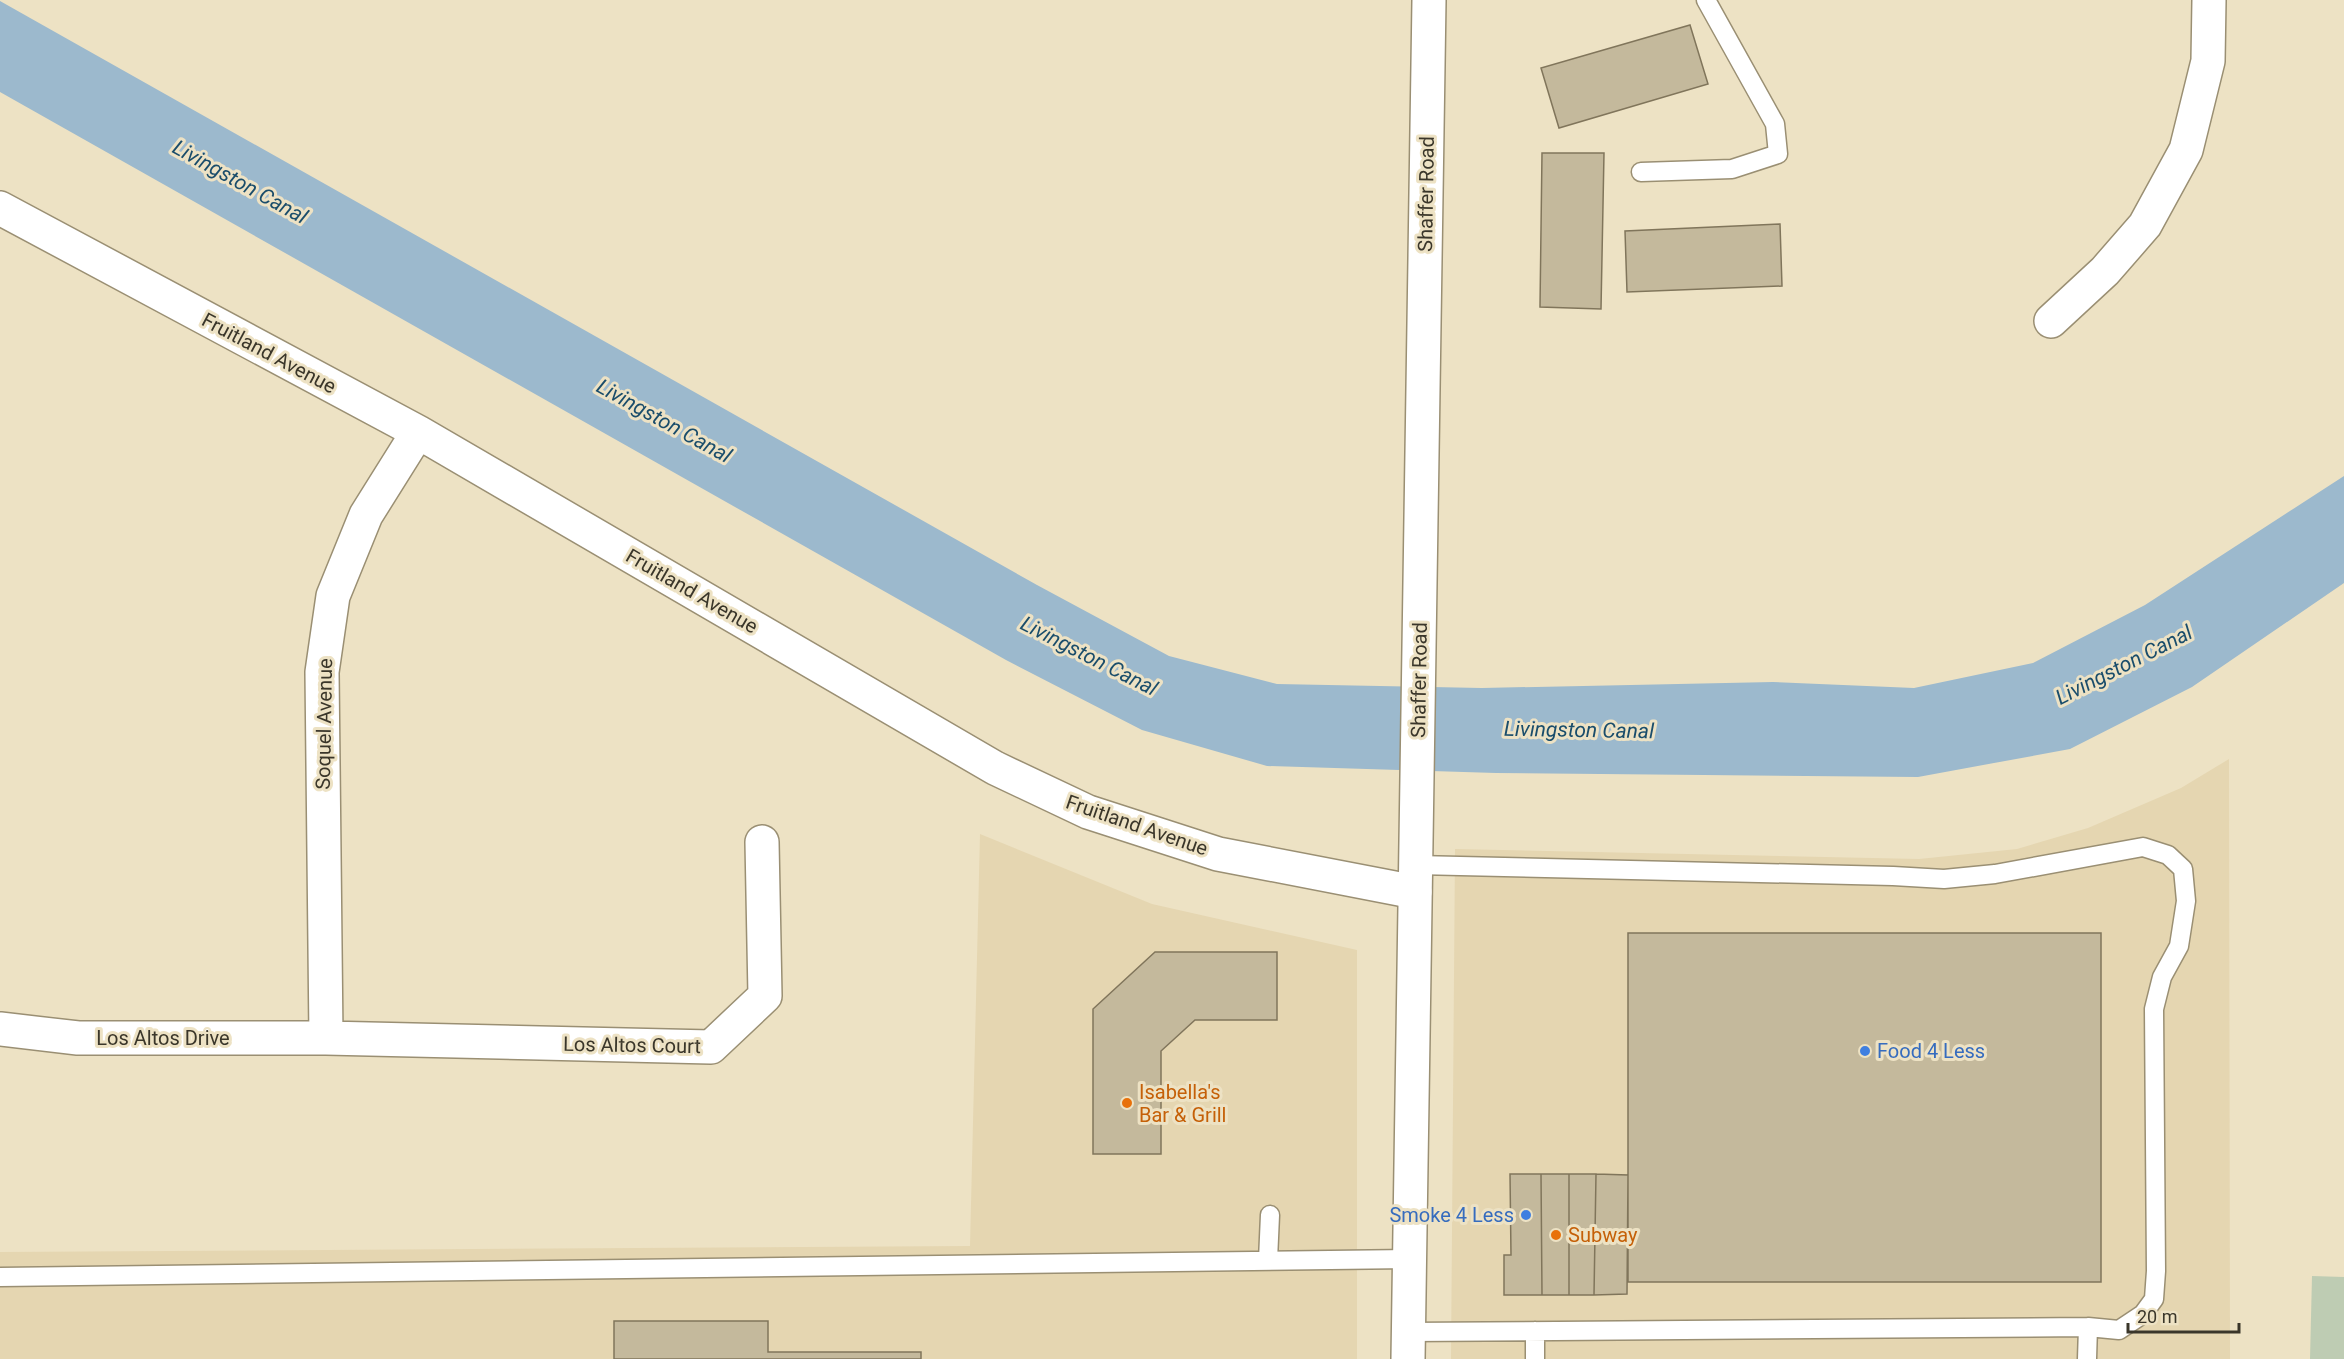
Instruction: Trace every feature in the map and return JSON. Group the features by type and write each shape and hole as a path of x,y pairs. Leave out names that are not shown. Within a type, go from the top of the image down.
{"street":[{"name":"Shaffer Road","path":"1408,1345 1429,0"},
{"path":"2051,321 2105,270 2145,225 2186,150 2208,61 2210,0"},
{"name":"Fruitland Avenue","path":"0,208 418,432 995,768 1088,812 1218,854 1415,878"},
{"name":"Soquel Avenue","path":"326,1038 322,672 333,596 366,515 418,432"},
{"name":"Los Altos Court","path":"326,1038 711,1047 765,996 762,842"},
{"name":"Los Altos Drive","path":"0,1029 78,1038 326,1038"}],"lane":[{"path":"1641,172 1732,169 1778,154 1775,124 1751,77 1706,0"},
{"path":"1408,1345 1535,1331 2088,1327 2118,1330 2143,1314 2154,1299 2156,1271 2154,1009 2162,978 2179,946 2186,901 2183,869 2169,855 2143,847 1995,874 1944,879 1893,876 1415,878"},
{"path":"1268,1260 1270,1215"},
{"path":"0,1277 1410,1258"},
{"path":"2087,1359 2088,1327"},
{"path":"1535,1331 1535,1359"}],"shaded area":[{"path":"2229,759 2230,1359 1451,1359 1455,849 1919,859 2017,849 2088,828 2181,788"},
{"path":"980,834 1152,904 1357,950 1357,1359 0,1359 0,1252 970,1246"}],"green space":[{"path":"2312,1276 2344,1277 2344,1359 2310,1359"}],"water":[{"name":"Livingston Canal","path":"0,1 1037,585 1169,656 1277,684 1482,688 1773,682 1914,688 2033,663 2145,605 2344,476 2344,583 2192,687 2070,749 1918,777 1496,773 1267,766 1142,730 1006,660 0,92"}],"building":[{"path":"1690,25 1708,84 1559,128 1541,68"},
{"path":"1542,153 1604,153 1601,309 1540,307"},
{"path":"1780,224 1782,286 1627,292 1625,231"},
{"name":"Food 4 Less","path":"1628,933 2101,933 2101,1282 1628,1282"},
{"name":"Isabella's Bar & Grill","path":"1155,952 1277,952 1277,1020 1195,1020 1161,1051 1161,1154 1093,1154 1093,1009"},
{"name":"Smoke 4 Less","path":"1510,1174 1541,1174 1542,1295 1504,1295 1504,1255 1511,1255"},
{"name":"Subway","path":"1541,1174 1569,1174 1569,1295 1542,1295"},
{"path":"1569,1174 1596,1174 1594,1295 1569,1295"},
{"path":"1596,1174 1628,1175 1627,1294 1594,1295"},
{"path":"614,1321 768,1321 768,1352 921,1352 921,1359 614,1359"}],"place":[{"name":"Food 4 Less","path":"1865,1051"},
{"name":"Isabella's Bar & Grill","path":"1127,1103"},
{"name":"Smoke 4 Less","path":"1526,1215"},
{"name":"Subway","path":"1556,1235"}]}
